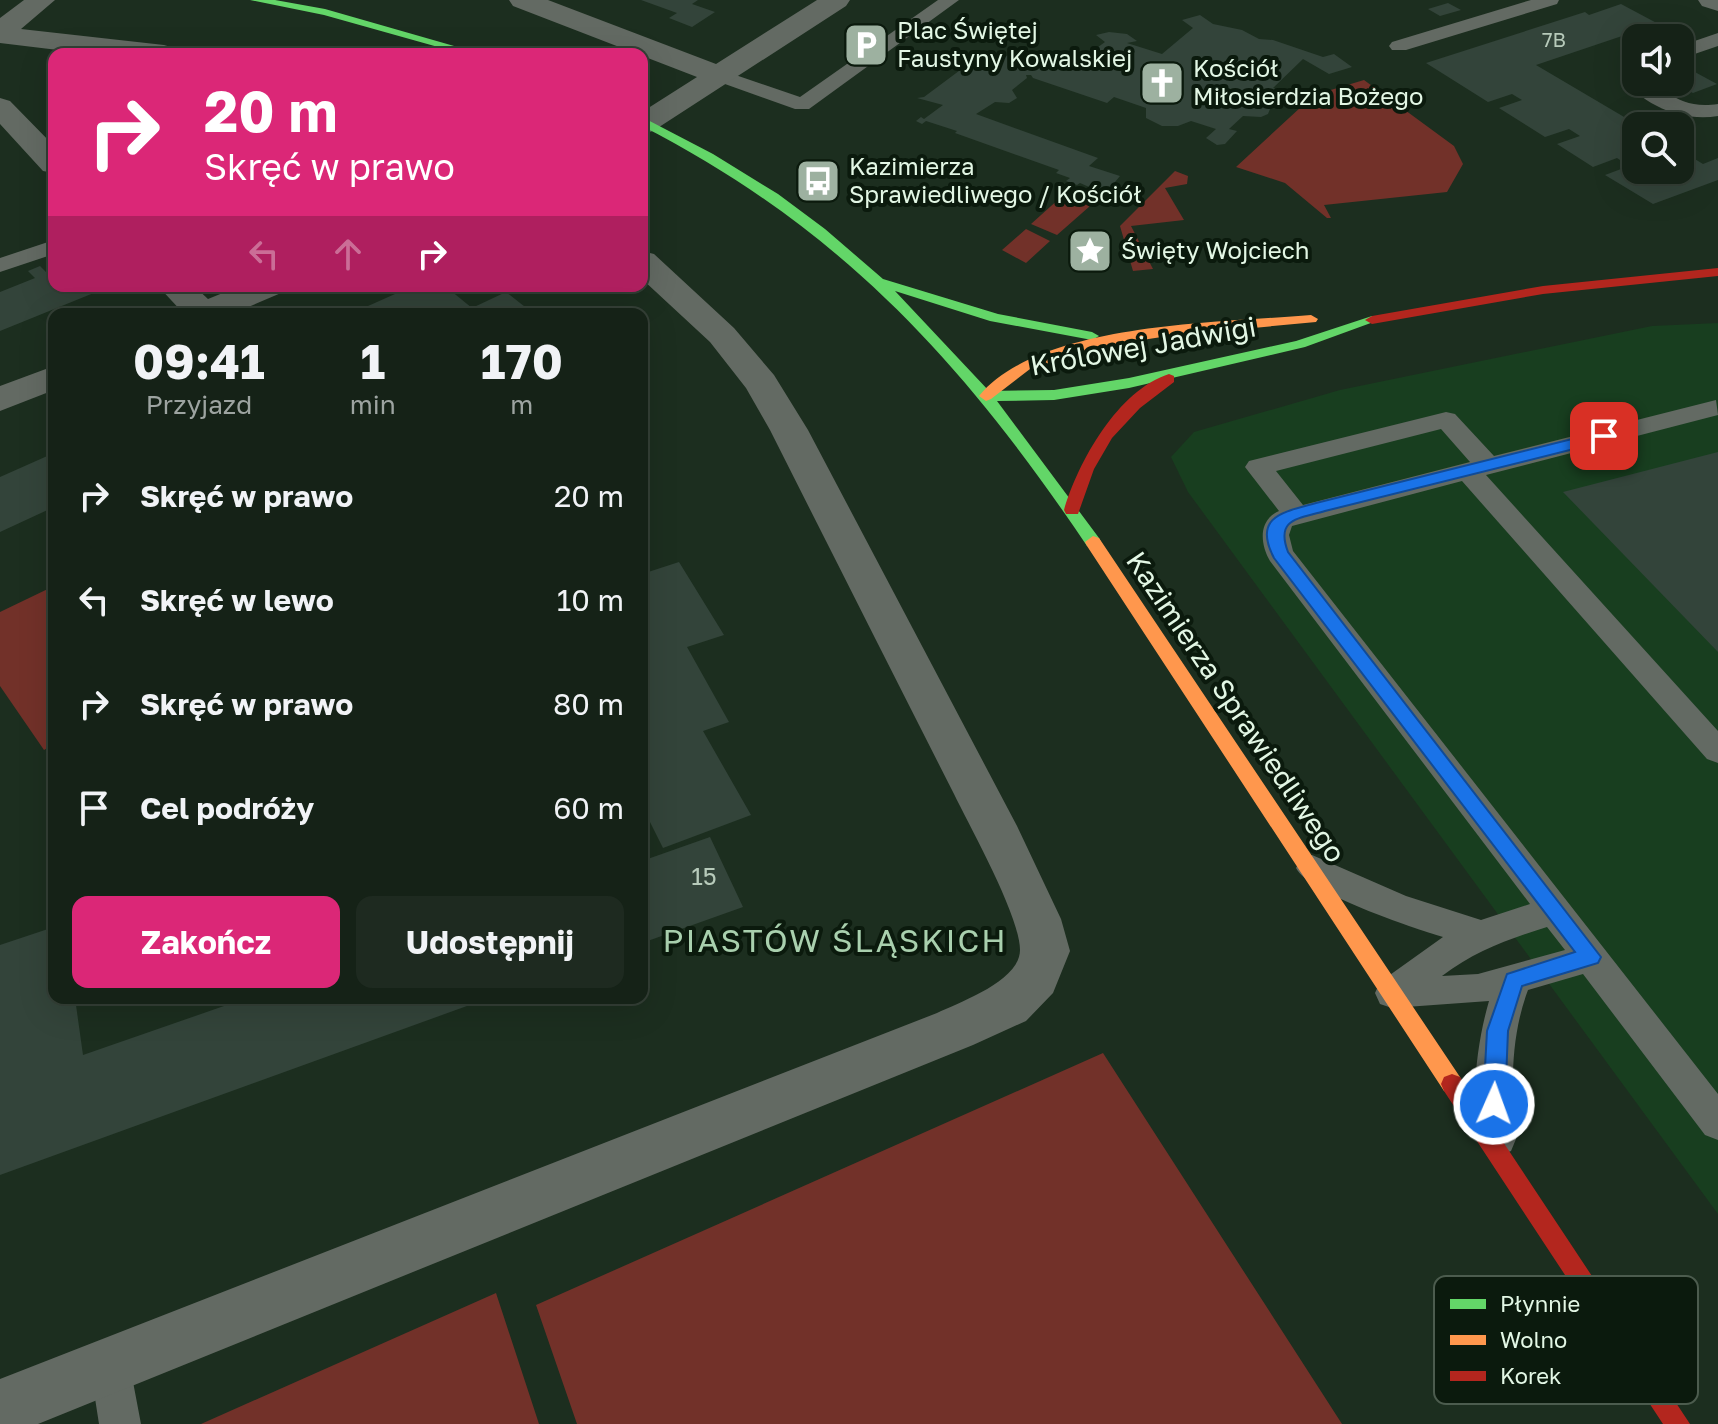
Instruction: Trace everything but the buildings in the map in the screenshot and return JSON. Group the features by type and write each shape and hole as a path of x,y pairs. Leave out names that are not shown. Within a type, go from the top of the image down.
{"street":[{"path":"0,34 41,0"},
{"path":"256,0 352,19 455,48"},
{"path":"523,0 648,48"},
{"path":"648,120 836,0"},
{"path":"1712,0 1718,3"},
{"path":"0,34 115,48"},
{"path":"648,48 718,75"},
{"path":"0,107 48,158"},
{"name":"Kazimierza Sprawiedliwego","path":"648,125 699,150 779,200 874,280 986,396 1072,510 1580,1276"},
{"path":"0,1409 955,1029 1008,1005 1035,978 1045,951 1037,919 1000,839 789,430 761,383 722,335 648,267"},
{"name":"Królowej Jadwigi","path":"986,396 1054,395 1184,371 1300,344 1376,319 1602,282 1718,272"},
{"path":"874,280 1037,328 1087,336 1131,338"},
{"path":"181,292 197,308"},
{"path":"217,308 255,292"},
{"name":"Królowej Jadwigi","path":"986,396 1013,373 1047,355 1131,338 1302,319 1376,319"},
{"path":"1072,510 1075,493 1092,451 1110,426 1141,397 1184,371"},
{"path":"0,400 48,380"},
{"name":"Kazimierza Sprawiedliwego","path":"1665,1404 1678,1424"}],"lane":[{"path":"718,75 802,105 950,0"},
{"path":"1399,46 1550,0"},
{"path":"1694,48 1718,39"},
{"path":"1658,96 1692,112 1718,110"},
{"path":"0,265 48,249"},
{"path":"1716,408 1296,514 1283,519 1276,527 1275,539 1280,554 1718,1123"},
{"path":"1296,514 1258,467 1446,420 1478,469 1718,751"},
{"path":"1307,865 1395,908 1481,934"},
{"path":"1392,993 1435,960 1481,934 1556,910"},
{"path":"1392,993 1449,992 1514,980 1591,957"},
{"path":"1499,1153 1494,1104 1497,1031 1514,980"},
{"path":"110,1366 120,1424"}],"shaded area":[{"path":"1364,80 1454,146 1463,164 1447,192 1324,205 1331,218 1327,218 1285,183 1236,167 1314,95"},
{"path":"1175,171 1188,176 1187,184 1165,188 1184,220 1131,226 1153,269 1133,271 1120,226"},
{"path":"1070,189 1098,199 1057,235 1031,224"},
{"path":"1026,229 1050,241 1026,263 1002,250"},
{"path":"1718,323 1718,1214 1188,492 1171,457 1194,432 1340,390 1652,326"},
{"path":"48,589 48,748 44,750 0,686 0,612"},
{"path":"1103,1053 1342,1424 577,1424 536,1305"},
{"path":"496,1293 539,1424 201,1424"}],"traffic: fast":[{"path":"256,0 325,12 454,48"},
{"path":"648,124 757,186 865,270 908,311 988,399 1093,542"},
{"path":"884,283 995,318 1092,336"},
{"path":"986,396 1054,395 1129,383 1300,344 1372,320"}],"traffic: slow":[{"path":"986,396 1025,366 1096,343 1168,332 1311,319"},
{"path":"1093,542 1452,1084"}],"traffic: jam":[{"path":"1372,320 1543,290 1718,272"},
{"path":"1072,510 1086,469 1107,434 1134,405 1169,379"},
{"path":"1452,1084 1580,1276"},
{"path":"1665,1404 1678,1424"}],"place":[{"name":"Plac Świętej Faustyny Kowalskiej","path":"866,45"},
{"name":"Kościół Miłosierdzia Bożego","path":"1162,83"},
{"name":"Kazimierza Sprawiedliwego / Kościół","path":"818,181"},
{"name":"Święty Wojciech","path":"1090,251"}],"district":[{"name":"PIASTÓW ŚLĄSKICH","path":"835,941"}],"route":[{"path":"1494,1104 1497,1031 1514,980 1591,957 1280,554 1275,539 1276,527 1283,519 1322,506 1604,436"}]}
